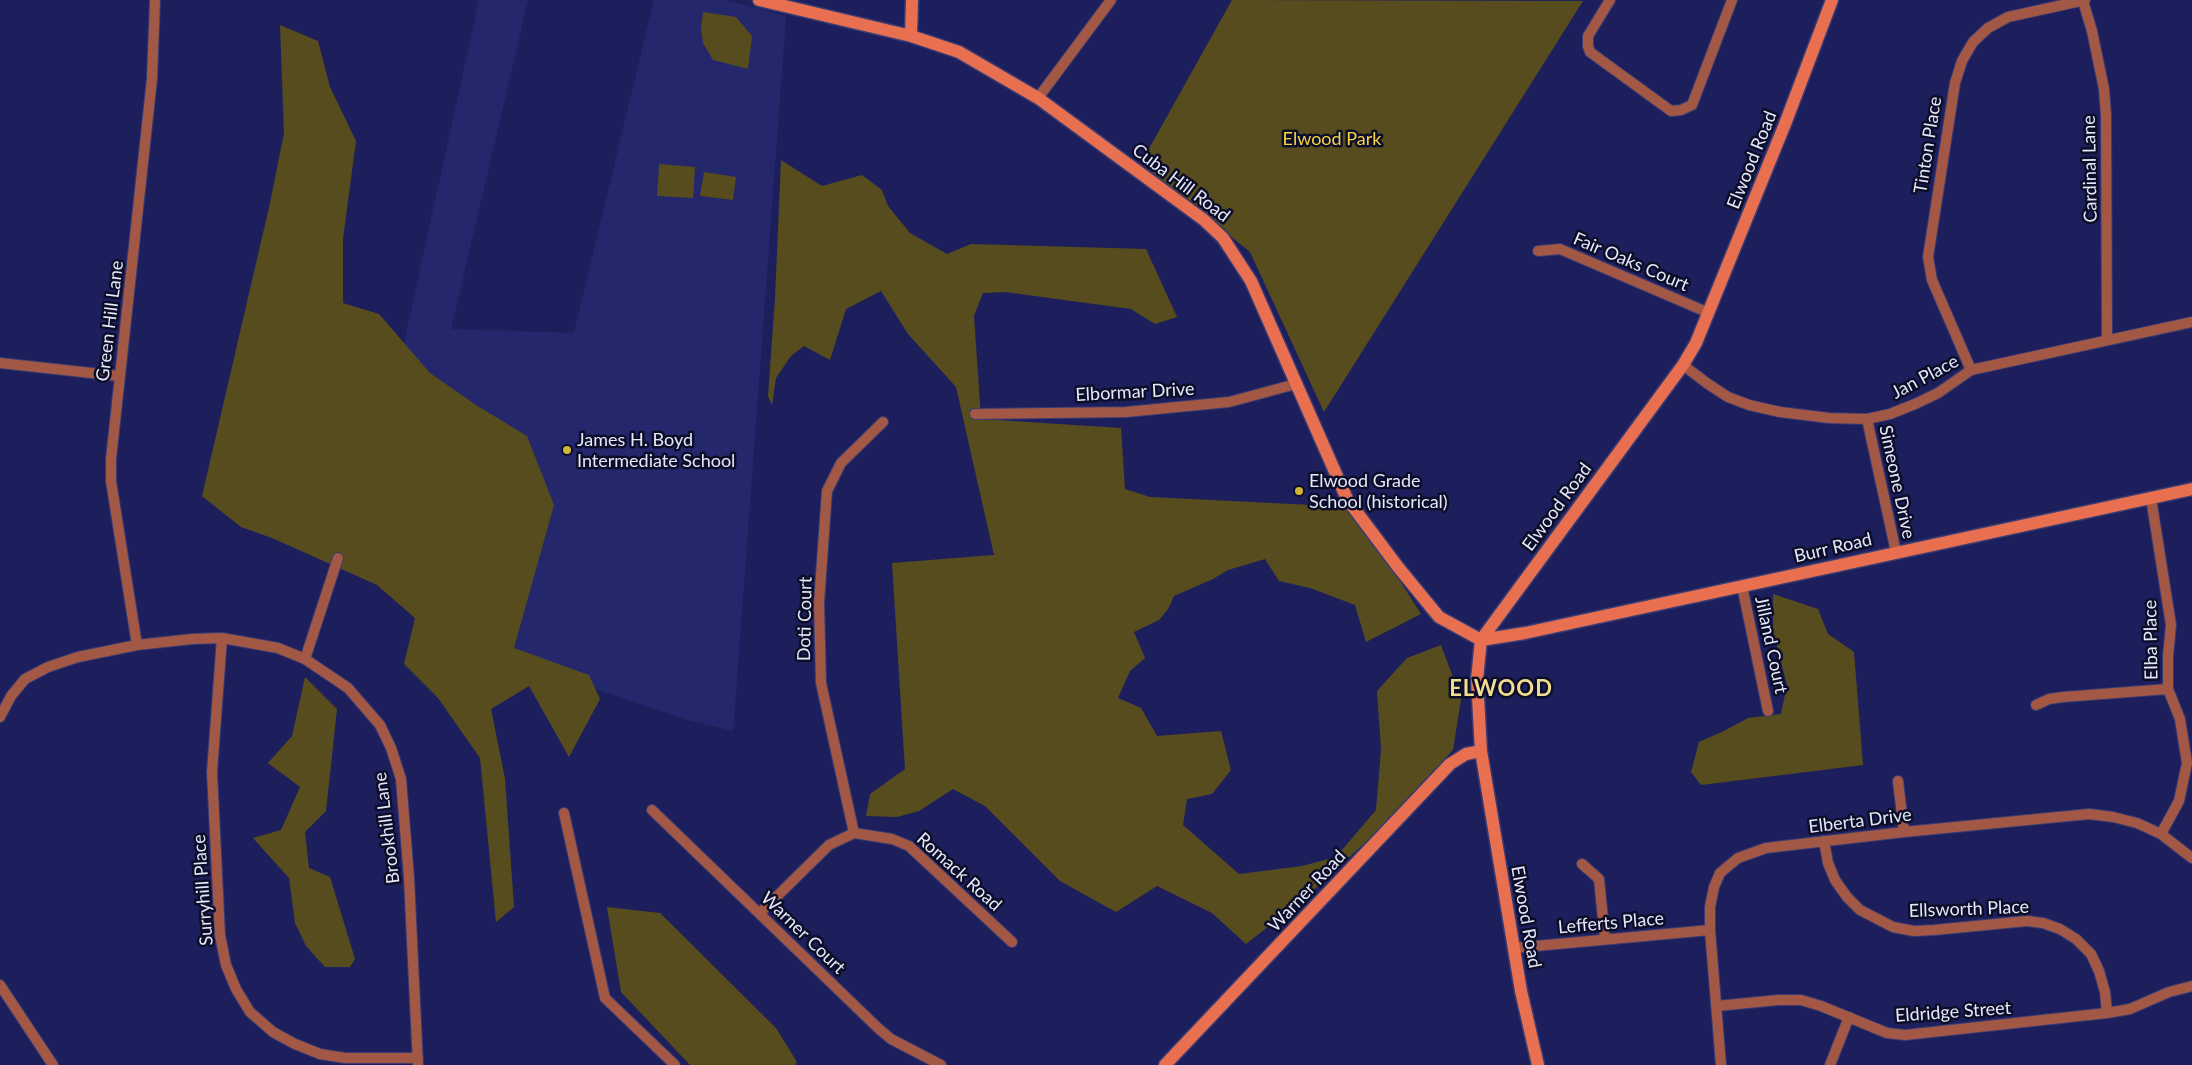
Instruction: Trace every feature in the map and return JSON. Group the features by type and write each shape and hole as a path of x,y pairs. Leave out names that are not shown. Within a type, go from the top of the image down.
{"main road":[{"name":"Cuba Hill Road","path":"759,0 778,2 911,36 959,52 1038,98 1204,220 1224,238 1252,281 1347,499 1398,567 1439,616 1481,640"},
{"path":"911,36 912,0"},
{"name":"Elwood Road","path":"1538,1065 1521,991 1480,750 1477,679 1481,640 1683,365 1696,343 1832,0"},
{"name":"Burr Road","path":"1481,640 1525,633 2192,489"},
{"name":"Warner Road","path":"1165,1065 1450,764 1466,754 1480,750"}],"street":[{"name":"Green Hill Lane","path":"137,645 111,482 111,460 152,88 154,0"},
{"path":"1038,98 1111,0"},
{"path":"1610,0 1588,36 1590,52 1671,111 1681,110 1692,105 1732,0"},
{"name":"Cardinal Lane","path":"2084,0 2104,90 2106,115 2107,339"},
{"name":"Tinton Place","path":"1971,370 1932,280 1928,256 1955,83 1962,60 1973,42 1988,28 2008,17 2084,0"},
{"name":"Fair Oaks Court","path":"1538,251 1560,249 1709,313"},
{"name":"Jan Place","path":"1683,365 1721,393 1749,405 1780,412 1828,418 1867,419 1890,414 1916,404 1938,393 1971,370 2192,322"},
{"path":"0,363 119,376"},
{"name":"Elbormar Drive","path":"975,414 1126,412 1229,402 1296,384"},
{"name":"Simeone Drive","path":"1867,419 1896,552"},
{"name":"Doti Court","path":"854,833 821,682 820,594 828,491 841,463 883,422"},
{"name":"Elba Place","path":"2152,498 2171,625 2168,656 2168,689 2180,718 2187,763 2180,801 2162,834"},
{"path":"305,658 338,558"},
{"name":"Jilland Court","path":"1742,586 1768,711"},
{"name":"Brookhill Lane","path":"0,717 11,696 25,679 48,667 78,657 137,645 192,639 222,638 278,648 305,658 348,688 365,705 380,725 391,748 401,779 410,878 418,1061"},
{"name":"Surryhill Place","path":"222,638 212,772 220,935 226,965 236,989 250,1012 274,1032 294,1044 320,1054 345,1058 418,1061"},
{"path":"2036,705 2050,699 2063,697 2168,689"},
{"path":"1898,781 1904,832"},
{"name":"Warner Court","path":"652,810 891,1039 941,1065"},
{"path":"564,813 605,998 675,1065"},
{"name":"Elberta Drive","path":"1721,1065 1710,930 1710,907 1714,887 1720,873 1738,858 1766,848 2089,814 2137,823 2162,834 2192,858"},
{"path":"760,914 828,845 854,833"},
{"name":"Romack Road","path":"854,833 892,839 909,846 1012,942"},
{"name":"Ellsworth Place","path":"1824,841 1828,863 1835,880 1847,897 1860,910 1893,927 1914,931 2027,921 2043,923 2060,929 2076,939 2091,954 2099,971 2105,992 2107,1013"},
{"path":"1582,864 1599,879 1606,939"},
{"name":"Lefferts Place","path":"1514,948 1710,930"},
{"path":"0,985 53,1065"},
{"name":"Eldridge Street","path":"1717,1006 1778,1000 1800,1000 1888,1032 1905,1035 2107,1013 2130,1009 2169,992 2192,986"},
{"path":"1830,1065 1849,1017"}],"shaded area":[{"name":"James H. Boyd Intermediate School","path":"479,0 528,0 451,329 574,333 654,0 724,0 786,16 733,731 688,720 498,653 355,567"}],"green space":[{"name":"Elwood Park","path":"1232,0 1583,1 1324,412 1250,252 1141,163"},
{"path":"703,12 736,17 752,36 748,69 713,60 703,43 701,29"},
{"path":"280,25 318,41 330,87 356,141 343,239 343,303 379,314 430,373 476,405 527,436 554,505 514,648 589,675 600,699 569,757 529,686 491,709 505,779 514,907 496,922 480,758 438,698 404,664 415,618 377,585 272,538 241,527 202,496 270,203 284,133"},
{"path":"781,160 822,186 862,175 882,190 888,206 910,233 947,254 971,244 1146,249 1177,317 1155,324 1131,309 1005,292 983,293 974,316 981,419 1121,428 1125,489 1150,497 1353,507 1421,614 1366,642 1355,605 1310,588 1279,581 1265,559 1228,570 1213,579 1174,596 1168,609 1159,620 1134,632 1145,658 1130,671 1118,698 1141,708 1157,736 1221,731 1231,770 1212,794 1187,799 1183,825 1239,874 1302,866 1336,857 1376,810 1381,750 1377,691 1407,658 1441,645 1461,699 1453,750 1369,839 1305,898 1246,944 1212,913 1157,886 1116,912 1060,881 985,806 953,789 919,811 897,817 866,816 870,794 905,769 892,563 994,555 956,387 908,334 881,291 846,309 830,360 804,346 791,356 776,378 772,405 768,396 775,298"},
{"path":"659,164 695,167 693,198 657,196"},
{"path":"704,172 736,177 733,200 700,196"},
{"path":"1773,594 1818,609 1828,634 1854,652 1863,765 1701,785 1691,772 1699,742 1748,718 1781,714 1787,685 1773,630"},
{"path":"305,677 337,709 326,811 305,832 309,868 330,877 355,959 350,967 325,967 306,946 295,923 289,878 253,838 281,830 300,787 268,763 292,736"},
{"path":"607,907 660,913 776,1028 797,1062 795,1065 690,1065 621,992"}],"place":[{"name":"James H. Boyd Intermediate School","path":"567,450"},
{"name":"Elwood Grade School (historical)","path":"1299,491"}],"district":[{"name":"ELWOOD","path":"1501,689"}]}
